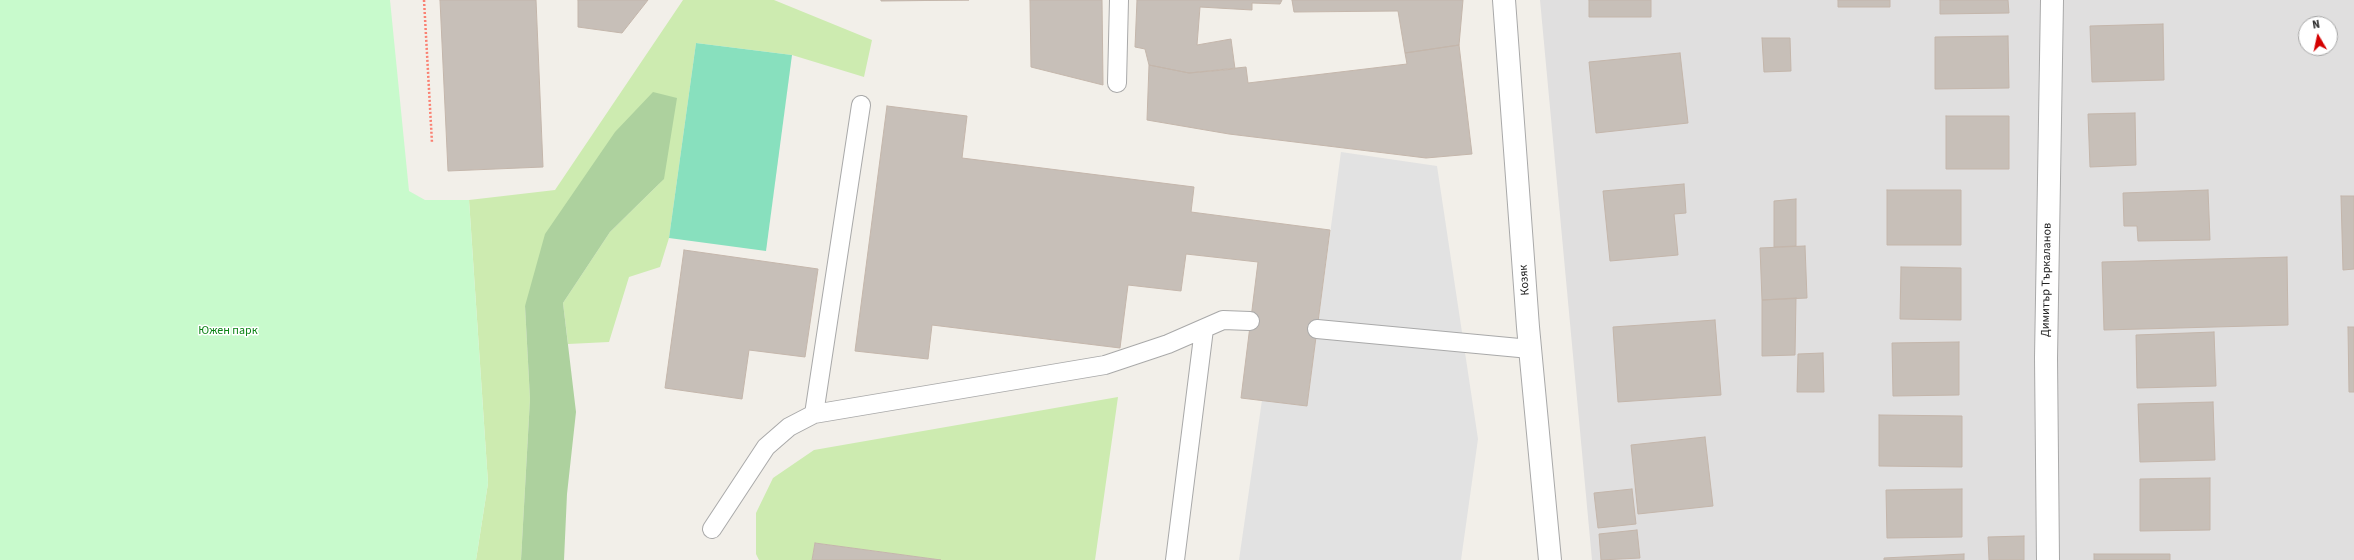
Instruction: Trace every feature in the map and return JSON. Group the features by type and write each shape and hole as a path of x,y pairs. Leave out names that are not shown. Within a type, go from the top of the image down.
{"street":[{"name":"Козяк","path":"1504,0 1530,349 1550,560"},
{"name":"Димитър Търкаланов","path":"2048,560 2046,358 2052,0"}],"lane":[{"path":"1117,83 1119,0"},
{"path":"814,414 861,105"},
{"path":"712,528 766,447 788,427 814,414 1105,365 1168,344 1223,320 1250,321"},
{"path":"1175,560 1204,329"},
{"path":"1317,329 1530,349"}],"path":[{"path":"424,0 432,143"}],"shaded area":[{"path":"1540,0 2354,0 2354,560 1592,560"},
{"path":"1341,152 1437,166 1478,439 1461,560 1239,560 1262,400 1307,406"}],"green space":[{"name":"Южен парк","path":"0,0 390,0 409,191 425,200 469,200 488,483 476,560 0,560"},
{"path":"683,0 774,0 872,40 864,77 792,55 696,43 669,238 660,267 629,277 609,342 568,344 563,303 610,232 664,179 525,306 530,399 521,560 476,560 488,483 469,200 555,190"},
{"path":"696,43 792,55 766,251 669,238"},
{"path":"653,92 677,98 664,179 610,232 563,303 576,412 567,494 564,560 521,560 530,399 525,306 545,234 615,132"},
{"path":"1118,397 1095,560 941,560 815,543 812,560 759,560 756,554 756,513 773,478 814,450"}],"building":[{"path":"440,0 536,0 543,167 448,171"},
{"path":"578,0 648,0 622,33 578,27"},
{"path":"881,0 969,0 881,1"},
{"path":"1030,0 1102,0 1103,85 1031,67"},
{"path":"1137,0 1282,0 1280,4 1252,3 1252,10 1200,7 1197,45 1231,39 1235,69 1189,73 1149,65 1145,49 1135,47"},
{"path":"1292,0 1463,0 1459,45 1405,53 1398,11 1294,12"},
{"path":"1589,0 1651,0 1651,17 1589,17"},
{"path":"1838,0 1890,0 1890,7 1838,7"},
{"path":"1940,0 2008,0 2009,13 1940,14"},
{"path":"2163,24 2164,80 2092,82 2090,26"},
{"path":"2008,36 2009,88 1935,89 1935,37"},
{"path":"1762,38 1790,38 1791,71 1764,72"},
{"path":"1459,45 1472,154 1426,158 1229,134 1147,120 1149,65 1189,73 1246,67 1248,83 1407,64 1405,53"},
{"path":"1680,53 1688,123 1596,133 1589,62"},
{"path":"887,106 967,116 962,158 1194,187 1191,212 1330,230 1307,406 1241,398 1258,262 1186,254 1181,291 1128,285 1120,348 932,325 928,359 855,351"},
{"path":"2135,113 2136,165 2090,167 2088,114"},
{"path":"1946,116 2009,116 2009,169 1946,169"},
{"path":"1684,184 1686,213 1674,214 1678,255 1610,261 1603,191"},
{"path":"1887,190 1961,190 1961,245 1887,245"},
{"path":"2208,190 2210,240 2138,241 2137,226 2124,226 2123,193"},
{"path":"2341,196 2354,196 2354,269 2343,270"},
{"path":"1796,199 1796,246 1774,247 1774,201"},
{"path":"1805,246 1807,298 1762,300 1760,248"},
{"path":"684,250 818,269 805,357 749,350 742,399 665,388"},
{"path":"2287,257 2288,325 2104,330 2102,262"},
{"path":"1901,267 1961,268 1961,320 1900,319"},
{"path":"1796,298 1795,355 1762,356 1762,300"},
{"path":"1715,320 1721,395 1618,402 1613,327"},
{"path":"2348,327 2354,327 2354,392 2349,392"},
{"path":"2214,332 2216,386 2137,388 2136,335"},
{"path":"1959,342 1959,395 1893,396 1892,343"},
{"path":"1823,353 1824,392 1797,392 1798,354"},
{"path":"2213,402 2215,460 2140,462 2138,404"},
{"path":"1879,415 1962,416 1962,467 1879,466"},
{"path":"1705,437 1713,506 1638,514 1631,445"},
{"path":"2210,478 2210,530 2140,531 2140,479"},
{"path":"1632,489 1636,524 1598,528 1594,493"},
{"path":"1962,489 1962,537 1887,538 1886,490"},
{"path":"1637,530 1640,558 1601,560 1599,534"},
{"path":"2024,536 2024,560 1989,560 1988,537"},
{"path":"815,543 941,560 812,560"},
{"path":"1964,554 1964,560 1884,560 1884,558"},
{"path":"2094,554 2170,554 2170,560 2094,560"}]}
